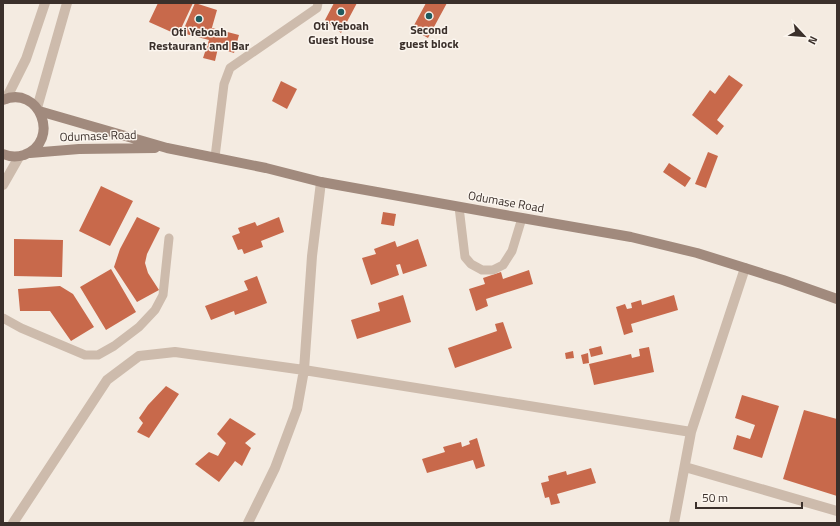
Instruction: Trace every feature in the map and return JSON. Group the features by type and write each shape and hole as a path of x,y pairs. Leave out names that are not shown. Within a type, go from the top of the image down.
{"main road":[{"name":"Odumase Road","path":"4,99 23,99 30,102 38,110 167,148 215,157 321,182 631,236 697,253 837,299"},
{"path":"30,153 38,145 43,134 44,122 38,110"},
{"name":"Odumase Road","path":"19,157 30,153 79,149 167,148"},
{"path":"3,154 7,156 19,157"}],"street":[{"path":"4,99 26,59 45,3"},
{"path":"38,110 67,3"},
{"path":"3,185 19,157"},
{"path":"248,523 278,461 296,409 304,370 312,256 321,182"},
{"path":"674,523 691,432 745,268"},
{"path":"13,523 107,380 139,356 175,352 304,370 691,432"},
{"path":"685,467 837,511"}],"lane":[{"path":"215,157 224,84 230,68 316,8 318,3"},
{"path":"459,207 465,257 471,264 482,270 493,270 503,265 512,251 522,218"},
{"path":"3,318 21,328 85,355 98,355 114,346 139,327 155,310 162,295 169,238"}],"building":[{"path":"158,3 193,3 178,35 149,22"},
{"path":"195,3 217,10 209,38 212,28 239,35 234,53 218,48 215,61 203,58 209,40 182,33"},
{"name":"Oti Yeboah Guest House","path":"334,3 357,3 341,33 325,20"},
{"name":"Second guest block","path":"426,3 447,3 428,38 412,29"},
{"path":"729,75 743,85 717,120 724,126 717,135 692,115 710,90 715,94"},
{"path":"281,81 297,89 287,109 272,101"},
{"path":"708,152 718,156 706,188 695,184"},
{"path":"669,163 691,178 685,187 663,172"},
{"path":"101,186 133,201 110,246 79,231"},
{"path":"383,212 396,214 394,226 381,224"},
{"path":"137,217 160,228 147,254 145,263 148,273 159,290 137,302 114,267 120,249"},
{"path":"279,217 284,232 261,241 263,247 244,254 242,249 238,250 232,236 240,233 238,228 255,222 257,226"},
{"path":"14,239 63,240 62,277 14,276"},
{"path":"418,239 427,266 403,274 400,264 396,265 399,275 371,285 362,258 376,254 374,249 395,241 397,247"},
{"path":"111,269 136,312 106,330 80,287"},
{"path":"529,270 533,284 486,299 488,306 476,311 469,289 485,284 483,278 501,272 503,279"},
{"path":"257,276 267,303 235,315 234,311 211,320 205,306 248,290 244,281"},
{"path":"60,286 73,294 94,327 71,341 50,311 20,311 18,289"},
{"path":"403,295 411,322 357,339 351,320 380,311 378,303"},
{"path":"674,295 678,310 631,324 633,332 624,335 616,307 625,304 627,309 632,308 631,303 641,300 642,305"},
{"path":"503,322 512,348 455,368 448,348 497,331 495,324"},
{"path":"601,346 603,354 591,357 589,349"},
{"path":"649,347 654,372 594,385 589,364 631,354 632,358 640,356 639,349"},
{"path":"573,351 574,358 566,359 565,353"},
{"path":"588,353 589,363 583,364 581,355"},
{"path":"166,386 179,394 149,438 137,432 143,423 139,418 148,405"},
{"path":"742,395 779,406 762,458 733,449 737,435 750,439 755,425 735,418"},
{"path":"804,410 837,419 837,496 783,479"},
{"path":"230,418 256,434 245,443 251,448 242,466 235,461 219,482 195,464 209,452 218,456 226,443 217,434"},
{"path":"477,438 485,466 476,469 473,460 427,473 422,459 445,452 443,447 461,442 462,447 470,444 469,441"},
{"path":"591,468 596,483 557,494 560,503 551,505 549,497 545,498 541,483 549,481 548,476 566,471 567,475"}],"place":[{"name":"Oti Yeboah Guest House","path":"341,12"},
{"name":"Second guest block","path":"429,16"},
{"name":"Oti Yeboah Restaurant and Bar","path":"199,19"}]}
